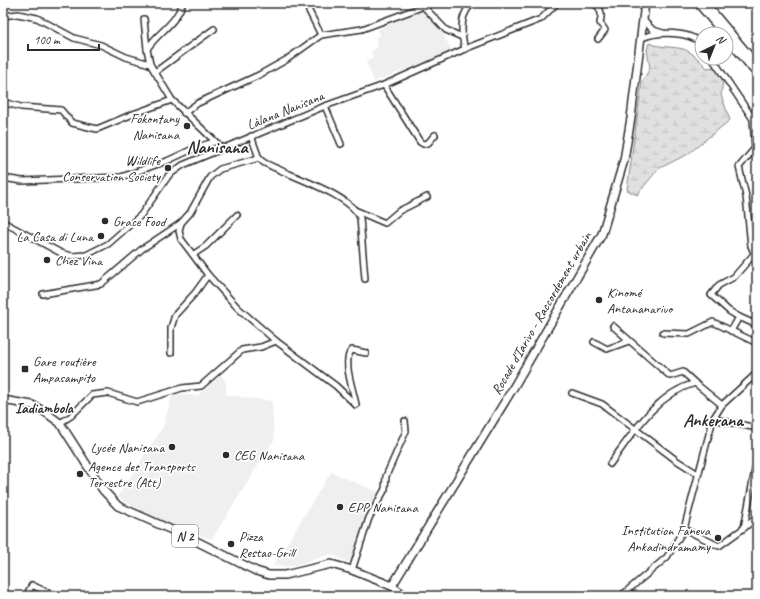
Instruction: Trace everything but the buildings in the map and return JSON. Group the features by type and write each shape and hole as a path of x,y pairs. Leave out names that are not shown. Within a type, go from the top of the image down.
{"main road":[{"name":"Rocade d'Iarivo - Raccordement urbain","path":"392,586 512,390 602,234 624,160 642,38 645,3"},
{"path":"698,3 717,26"},
{"path":"706,3 757,65"},
{"path":"734,46 757,74"},
{"name":"N 2","path":"3,400 32,405 60,423 98,484 118,506 194,540 256,572 269,575 285,575 331,564 352,570 392,586 405,596"}],"street":[{"path":"147,49 151,43 171,25 184,3"},
{"path":"305,3 320,35"},
{"path":"184,113 198,102 259,75 279,64 320,35 362,29 419,8 421,6 418,3"},
{"path":"423,3 425,8 446,30 462,37"},
{"path":"465,49 461,30 468,8 473,3"},
{"name":"Làlana Nanisana","path":"3,222 61,253 72,256 86,255 108,244 141,215 169,175 183,165 325,106 384,85 465,49 541,19 557,3"},
{"path":"594,3 601,10 602,18 600,23 604,30 598,39"},
{"path":"3,16 18,14 38,18 74,38 101,45 126,57 150,64"},
{"path":"144,19 150,64 172,100 214,142 222,148"},
{"path":"644,21 653,30 666,34"},
{"path":"155,72 214,29"},
{"path":"642,38 647,36 677,34 694,39"},
{"path":"717,66 753,119 755,148 739,167 746,196 751,246 756,256 734,277 720,285 711,295 729,312 757,325"},
{"path":"384,85 420,142 423,144 428,143 435,135"},
{"path":"3,102 21,107 60,110 72,123 97,129 132,114 172,100"},
{"path":"325,106 341,144"},
{"path":"251,136 259,158 269,165 328,192 356,211 385,223 403,209 427,197"},
{"path":"3,178 22,181 121,176 214,142"},
{"path":"43,294 101,284 142,249 180,223 190,213 210,177 220,169 259,158"},
{"path":"356,211 360,218 365,279"},
{"path":"194,254 206,246 237,215"},
{"path":"180,223 179,231 182,239 208,275 238,308 276,341 336,386 356,405 346,362 348,354 352,350 366,353"},
{"path":"171,353 171,328 175,315 195,293 208,275"},
{"path":"731,331 739,317"},
{"path":"663,333 688,334 714,322 757,343"},
{"path":"612,326 670,376 683,372 722,405"},
{"path":"60,423 71,416 92,395 108,393 137,402 182,388 201,386 242,350 261,347 276,341"},
{"path":"594,342 607,349 629,341"},
{"path":"622,596 667,557 684,529 713,419 722,405 757,373"},
{"path":"610,464 635,428 670,393 695,383"},
{"path":"572,393 602,404 676,460 698,474"},
{"path":"713,419 757,428"},
{"path":"352,570 369,518 385,490 386,476 406,431 405,421"},
{"path":"744,528 757,459"},
{"path":"684,529 720,546 757,517"},
{"path":"26,596 32,584 55,596"}],"shaded area":[{"path":"424,10 439,26 452,51 374,82 366,62 373,58 371,52 378,47 375,38 380,35 378,29"},
{"name":"CEG Nanisana","path":"221,375 226,382 226,395 272,401 274,440 212,539 170,526 117,497 163,427 173,393 197,396"},
{"name":"EPP Nanisana","path":"331,472 378,492 364,522 350,563 331,554 292,566 273,566"}],"green space":[{"path":"649,43 657,46 687,50 694,55 694,66 705,66 707,68 715,67 723,80 721,95 730,120 688,154 658,169 637,195 627,190 642,82 650,68 647,50"}],"place":[{"name":"Fokontany Nanisana","path":"187,126"},
{"name":"Wildlife Conservation Society","path":"168,168"},
{"name":"Grace Food","path":"105,221"},
{"name":"La Casa di Luna","path":"101,236"},
{"name":"Chez Vina","path":"47,260"},
{"name":"Kinomé Antananarivo","path":"599,300"},
{"name":"Gare routière Ampasampito","path":"25,369"},
{"name":"Lycée Nanisana","path":"172,447"},
{"name":"CEG Nanisana","path":"226,455"},
{"name":"Agence des Transports Terrestre (Att)","path":"80,474"},
{"name":"EPP Nanisana","path":"340,507"},
{"name":"Institution Faneva Ankadindramamy","path":"718,538"},
{"name":"Pizza Restao-Grill","path":"231,544"}],"district":[{"name":"Nanisana","path":"217,147"},
{"name":"Iadiambola","path":"44,408"},
{"name":"Ankerana","path":"713,420"}]}
